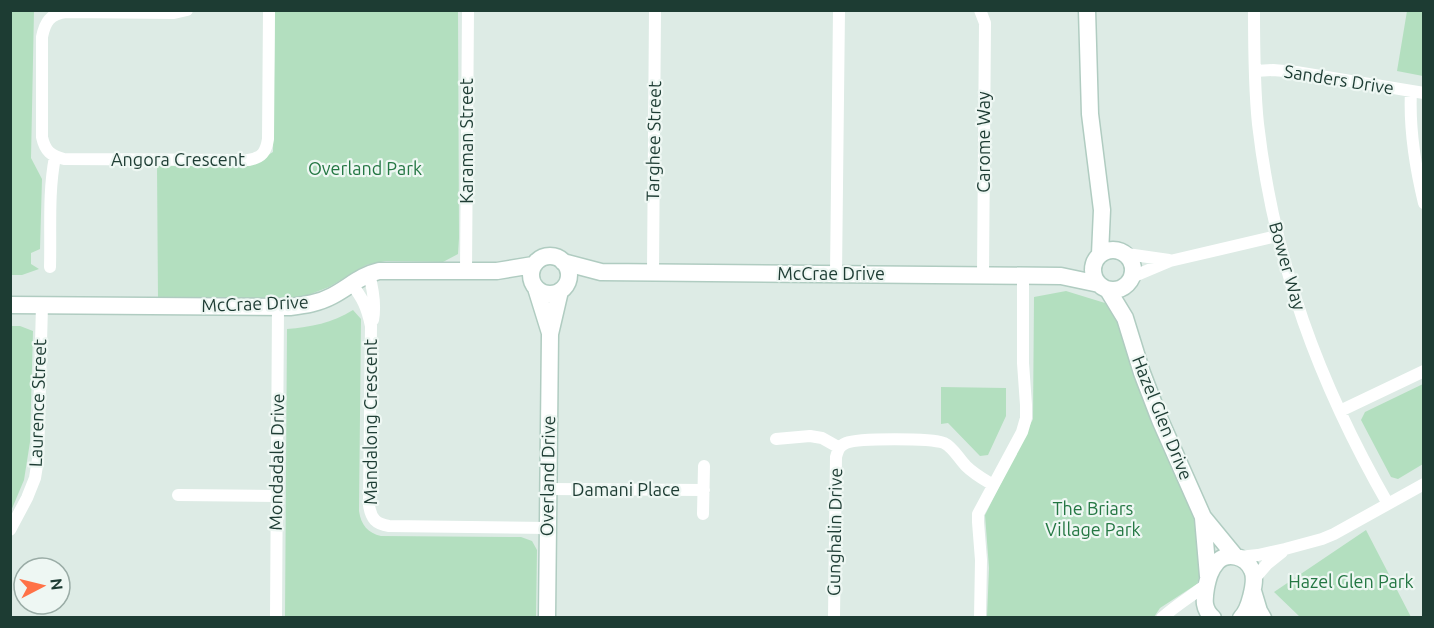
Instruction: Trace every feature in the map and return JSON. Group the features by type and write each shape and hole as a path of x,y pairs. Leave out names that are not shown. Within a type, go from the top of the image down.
{"street":[{"path":"50,267 51,192 55,157 48,153 42,137 42,37 48,19 66,12 174,13 187,10"},
{"name":"Angora Crescent","path":"55,157 174,160 248,160 260,157 267,147 268,139 269,10"},
{"name":"Karaman Street","path":"466,271 468,10"},
{"name":"Targhee Street","path":"653,272 655,10"},
{"path":"836,274 839,10"},
{"name":"Carome Way","path":"981,10 985,23 983,275"},
{"path":"1087,10 1090,114 1102,210 1098,257"},
{"name":"Bower Way","path":"1254,10 1259,132 1277,236 1304,326 1325,378 1389,504"},
{"name":"Sanders Drive","path":"1255,71 1296,72 1417,92"},
{"path":"1417,92 1410,113 1411,134 1424,202"},
{"path":"1102,210 1122,252 1133,265 1129,281"},
{"path":"1170,261 1105,251 1093,266 1093,273 1095,279 1104,287 1115,290 1170,261 1277,236"},
{"path":"551,256 563,262 568,278 561,290 548,294 535,287 531,275 534,265 538,260 551,256"},
{"name":"McCrae Drive","path":"1061,276 1098,257"},
{"name":"McCrae Drive","path":"563,262 601,272 1061,276 1104,287"},
{"name":"McCrae Drive","path":"10,305 291,307 319,302 369,274 395,271 497,272 534,265"},
{"name":"McCrae Drive","path":"497,272 535,287"},
{"name":"McCrae Drive","path":"561,290 601,272"},
{"name":"Mandalong Crescent","path":"369,274 375,310 371,326"},
{"path":"980,618 981,560 978,522 980,509 1022,432 1026,418 1023,363 1023,276"},
{"name":"Hazel Glen Drive","path":"1125,318 1129,281"},
{"name":"Mandalong Crescent","path":"351,284 364,301 371,326 369,506 373,520 382,525 396,527 548,528"},
{"name":"Overland Drive","path":"535,287 550,334"},
{"name":"Hazel Glen Drive","path":"1104,287 1125,318 1160,420 1203,518 1237,557 1246,562 1252,570 1253,585"},
{"name":"Overland Drive","path":"547,618 550,334 561,290"},
{"name":"Laurence Street","path":"10,530 35,478 38,459 42,305"},
{"name":"Mondadale Drive","path":"276,618 278,307"},
{"path":"1340,411 1424,371"},
{"name":"Gunghalin Drive","path":"776,439 810,436 822,438 838,447"},
{"name":"Gunghalin Drive","path":"834,618 838,447 857,440 942,442 949,446 959,460 975,474 993,485"},
{"name":"Damani Place","path":"704,466 704,514"},
{"path":"1162,618 1194,595 1221,559 1258,555 1322,539 1424,484"},
{"name":"Damani Place","path":"548,489 704,490"},
{"path":"178,495 277,496"},
{"name":"Hazel Glen Drive","path":"1203,518 1207,580 1204,605 1213,618"},
{"path":"1241,618 1249,606 1253,585 1267,564 1286,549"},
{"path":"1253,585 1263,618"}],"green space":[{"path":"11,10 34,11 31,158 42,179 40,249 31,253 31,264 39,269 22,275 10,275"},
{"name":"Overland Park","path":"275,11 458,11 458,254 443,262 386,261 366,265 329,287 303,297 158,300 157,166 250,166 273,152"},
{"path":"1407,11 1423,11 1423,76 1397,71"},
{"name":"The Briars Village Park","path":"1066,291 1105,303 1127,337 1197,515 1203,564 1197,584 1160,608 1154,617 987,617 989,568 985,515 1033,419 1034,297"},
{"path":"353,310 361,319 359,511 363,524 372,533 381,536 521,537 532,541 537,550 536,617 285,617 287,329 321,324"},
{"path":"11,326 20,326 33,331 30,442 24,480 11,511"},
{"path":"1423,384 1423,464 1398,479 1391,477 1361,420 1365,412"},
{"path":"941,387 1006,388 1006,416 988,455 980,456 948,423 941,424"},
{"name":"Hazel Glen Park","path":"1366,530 1411,617 1300,617 1274,592"}]}
